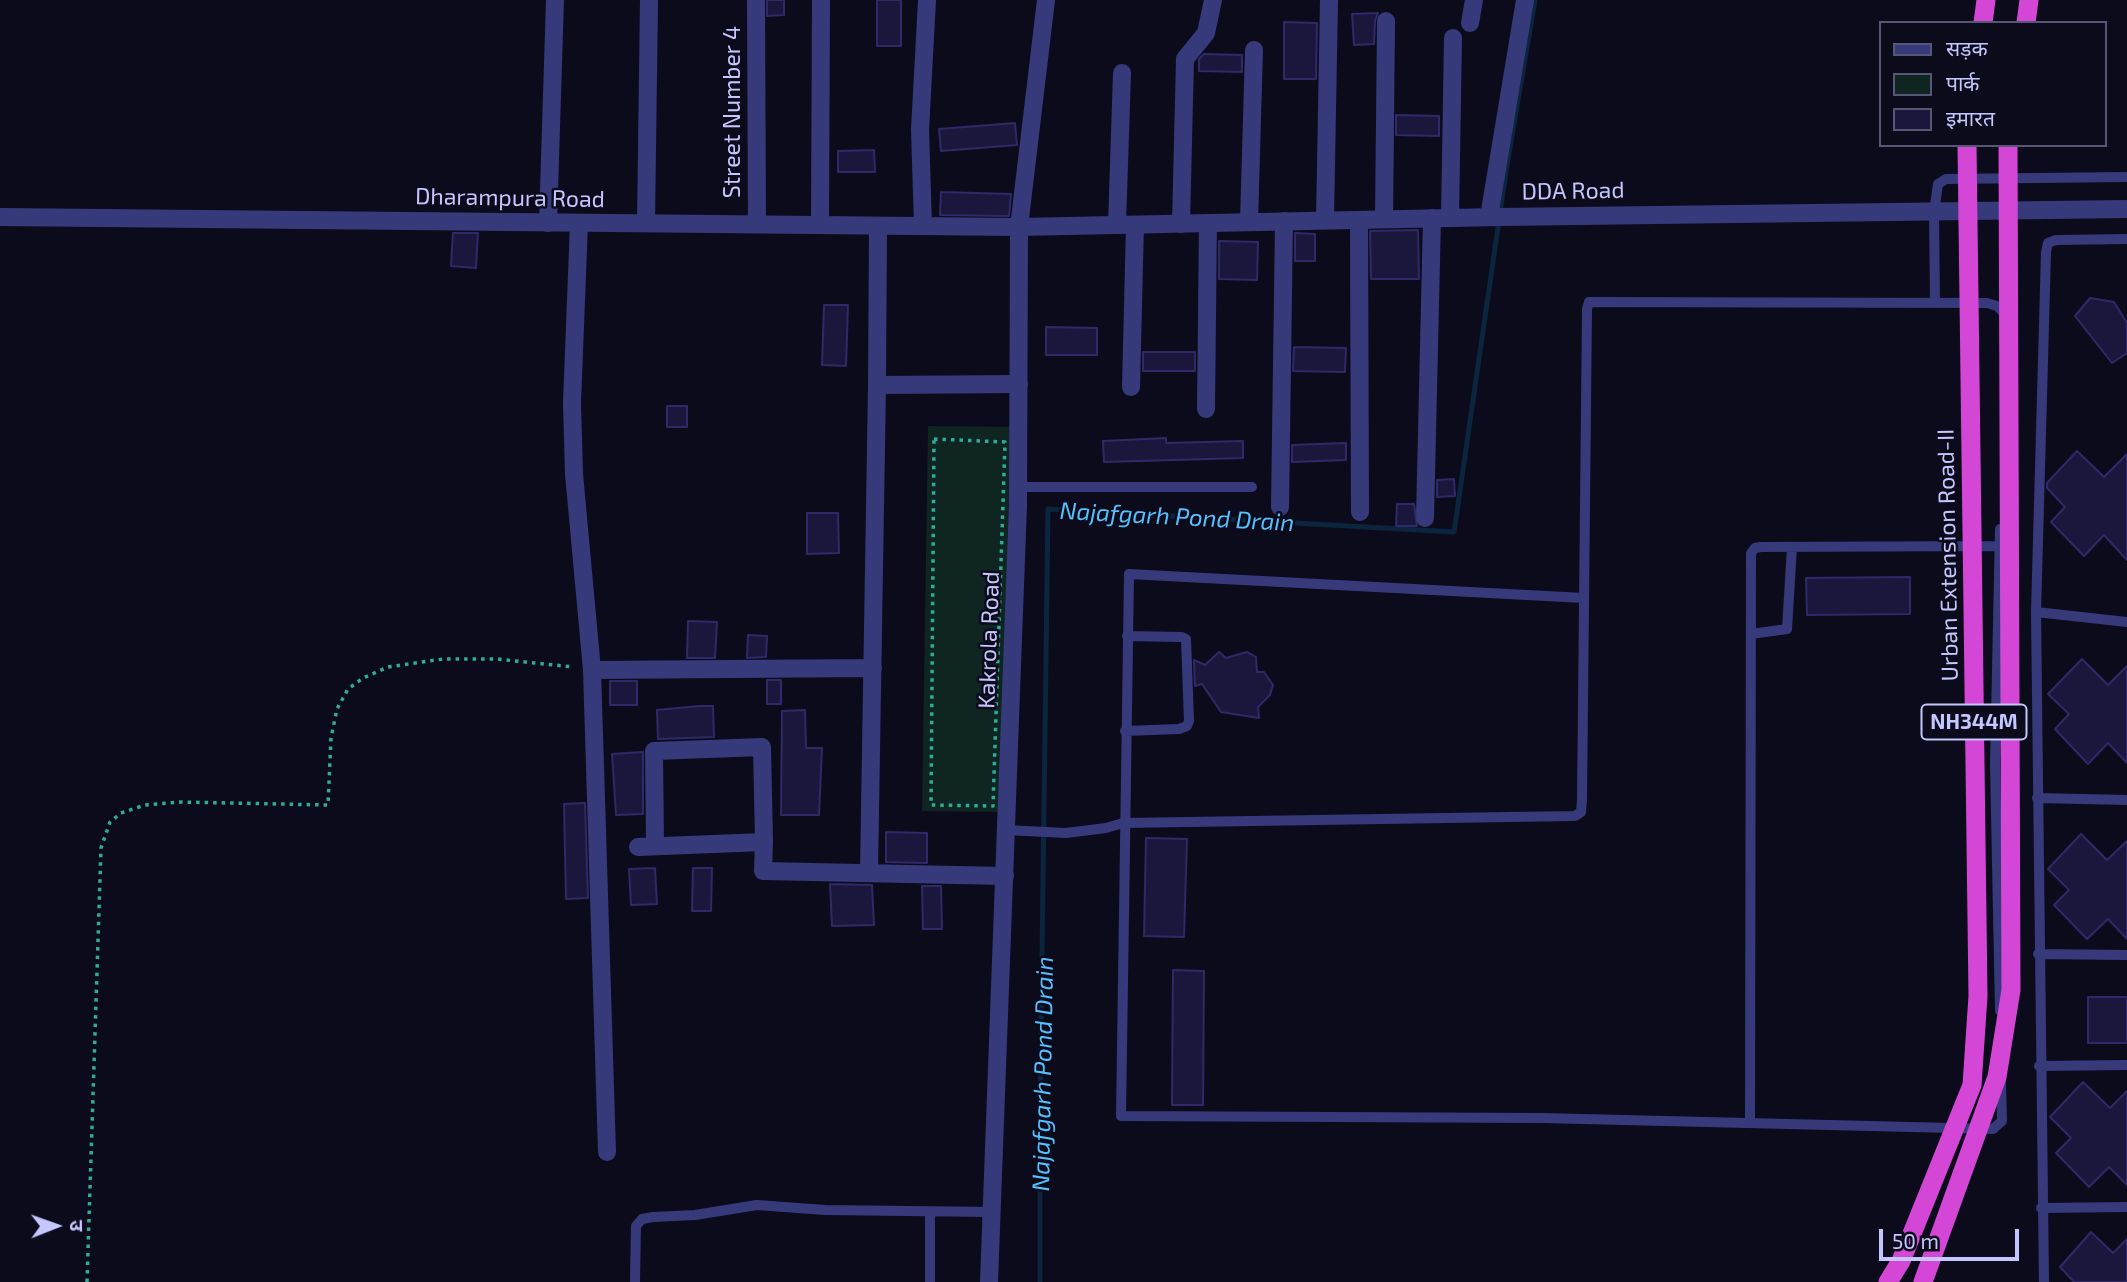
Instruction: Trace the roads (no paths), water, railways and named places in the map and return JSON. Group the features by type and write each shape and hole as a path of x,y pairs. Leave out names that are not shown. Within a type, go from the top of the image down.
{"highway":[{"path":"1983,21 1986,0"},
{"path":"2026,21 2029,0"},
{"name":"Urban Extension Road-II","path":"1888,1282 1901,1261 1972,1084 1974,1059 1978,996 1967,147"},
{"name":"NH344M","path":"1923,1282 1997,1077 2011,990 2008,147"}],"street":[{"path":"548,223 555,0"},
{"path":"646,223 649,0"},
{"name":"Street Number 4","path":"755,0 757,224"},
{"path":"820,225 821,0"},
{"path":"923,226 920,130 927,0"},
{"name":"Kakrola Road","path":"989,1282 1018,487 1020,227 1046,0"},
{"path":"1181,223 1185,59 1206,33 1213,0"},
{"path":"1325,220 1329,0"},
{"path":"1470,23 1474,0"},
{"path":"1499,217 1525,0"},
{"path":"1384,219 1386,21"},
{"path":"1450,218 1453,38"},
{"path":"1249,222 1254,51"},
{"path":"1122,73 1130,387"},
{"name":"DDA Road","path":"1020,227 1432,218 2127,209"},
{"name":"Dharampura Road","path":"0,217 1020,227"},
{"path":"1425,518 1432,218"},
{"path":"1359,220 1360,512"},
{"path":"1280,507 1284,221"},
{"path":"579,223 572,403 574,474 592,670 607,1152"},
{"path":"1206,409 1208,223"},
{"path":"869,872 878,226"},
{"path":"877,385 1018,384"},
{"path":"592,670 873,668"},
{"path":"764,842 646,846 654,751 762,747 764,842 763,871 1004,876"}],"lane":[{"path":"1935,303 1934,212 1938,184 1946,179 2127,177"},
{"path":"2044,1282 2039,1066 2036,612 2046,251 2048,243 2056,240 2127,239"},
{"path":"1006,830 1066,833 1123,823 1575,816 1581,812 1582,800 1587,309 1590,302 1987,303 1997,306 2005,314 1995,764 2002,1121 1993,1129 1750,1122 1121,1116 1123,823 1129,574 1138,572 1584,598"},
{"path":"1018,487 1252,486"},
{"path":"1750,1122 1751,554 1755,548 2000,546"},
{"path":"1751,634 1787,629 1792,547"},
{"path":"2036,612 2127,622"},
{"path":"1125,731 1179,729 1187,726 1189,721 1186,639 1127,636"},
{"path":"2037,798 2127,800"},
{"path":"2038,954 2127,955"},
{"path":"2039,1066 2127,1065"},
{"path":"635,1282 634,1236 636,1226 642,1219 695,1216 757,1205 825,1210 992,1212"},
{"path":"2041,1208 2127,1207"},
{"path":"930,1212 930,1282"}],"waterway":[{"name":"Najafgarh Pond Drain","path":"1040,1282 1048,509 1454,532 1507,165 1535,0"}]}
